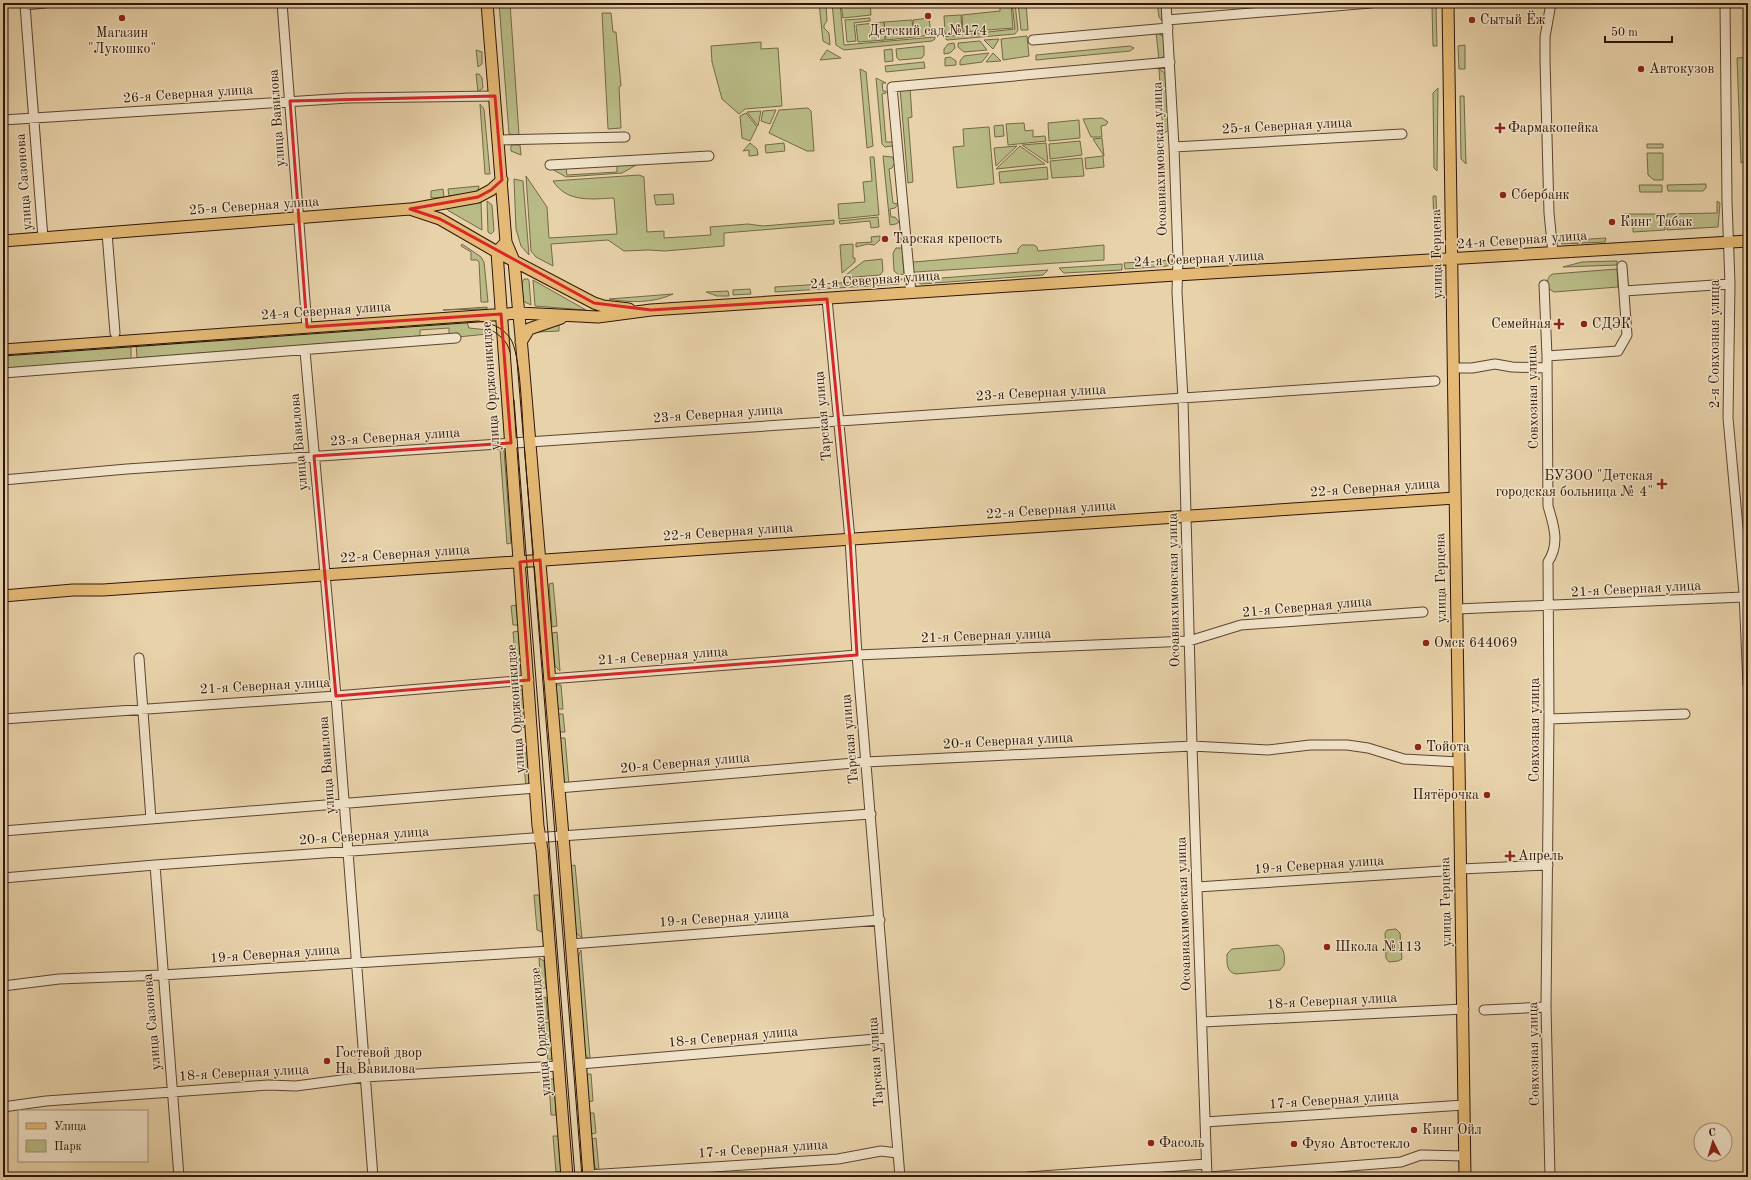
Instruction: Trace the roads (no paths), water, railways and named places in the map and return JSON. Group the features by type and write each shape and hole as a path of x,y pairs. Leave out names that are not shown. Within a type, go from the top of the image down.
{"main road":[{"path":"487,3 506,242 514,260 519,313 563,835 588,1176"},
{"name":"улица Герцена","path":"1448,3 1464,1009 1465,1177"},
{"path":"410,209 478,197 491,190 502,180"},
{"name":"25-я Северная улица","path":"3,241 410,209 440,219 496,252"},
{"name":"24-я Северная улица","path":"3,350 501,314 519,313 568,316 614,316 651,310 1176,275 1748,241"},
{"path":"496,252 506,242"},
{"name":"24-я Северная улица","path":"496,252 514,260 594,303 614,308 651,310"},
{"name":"улица Орджоникидзе","path":"496,252 529,680 539,837 542,850 559,1066 564,1177"},
{"path":"521,342 526,333 535,326 568,316"},
{"name":"22-я Северная улица","path":"3,596 73,590 103,590 1455,498"}],"street":[{"name":"улица Сазонова","path":"43,238 25,4 45,3"},
{"name":"улица Вавилова","path":"282,3 307,327"},
{"name":"Осоавиахимовская улица","path":"1166,3 1170,62 1178,258 1176,275 1183,399 1192,746 1203,1022 1206,1164 1208,1177"},
{"path":"1033,40 1168,24 1371,3"},
{"path":"1551,3 1545,37 1545,60 1549,213 1552,253"},
{"name":"2-я Совхозная улица","path":"1725,3 1728,242 1730,284 1728,418 1745,594 1748,685"},
{"path":"911,293 892,87 1170,62"},
{"name":"26-я Северная улица","path":"3,120 348,98 495,96"},
{"name":"25-я Северная улица","path":"1174,148 1402,134"},
{"path":"499,140 625,137"},
{"path":"550,165 709,156"},
{"path":"107,233 115,332"},
{"path":"1547,356 1618,351 1627,335 1622,266"},
{"path":"1624,291 1730,284"},
{"name":"Совхозная улица","path":"1544,285 1547,356 1548,506 1554,525 1556,543 1553,554 1548,562 1549,719 1546,1007 1550,1177"},
{"name":"Тарская улица","path":"827,299 837,420 850,539 866,762 900,1177"},
{"path":"3,374 456,338"},
{"name":"улица Вавилова","path":"305,351 336,696 364,1077 373,1177"},
{"path":"1454,368 1472,368 1495,364 1512,367 1547,368"},
{"name":"23-я Северная улица","path":"3,480 126,469 530,441 837,420 1183,399 1435,381"},
{"name":"21-я Северная улица","path":"1457,609 1549,607 1745,594"},
{"name":"21-я Северная улица","path":"549,679 858,655 1189,641 1241,625 1423,612"},
{"path":"139,658 151,819"},
{"name":"21-я Северная улица","path":"3,719 143,708 336,696 529,680"},
{"path":"1549,719 1685,714"},
{"name":"20-я Северная улица","path":"558,788 866,762 1192,746 1268,750 1310,746 1347,746 1368,748 1404,759 1459,762"},
{"path":"3,831 343,802 536,788"},
{"name":"20-я Северная улица","path":"3,878 155,865 871,814"},
{"name":"улица Сазонова","path":"155,865 162,976 179,1177"},
{"path":"1461,869 1548,865"},
{"name":"19-я Северная улица","path":"1197,887 1443,871"},
{"name":"19-я Северная улица","path":"571,944 880,920"},
{"name":"19-я Северная улица","path":"3,986 59,978 162,976 356,962 550,951"},
{"path":"1484,1010 1546,1007"},
{"name":"18-я Северная улица","path":"1203,1022 1464,1009"},
{"name":"18-я Северная улица","path":"580,1064 888,1038"},
{"name":"18-я Северная улица","path":"3,1107 46,1101 268,1085 296,1086 364,1077 559,1066"},
{"name":"17-я Северная улица","path":"1205,1122 1464,1105"},
{"name":"17-я Северная улица","path":"588,1176 630,1175 838,1159 881,1151 897,1153"},
{"path":"1208,1177 1401,1162 1426,1155 1465,1156"},
{"path":"1028,1177 1206,1164"}],"tram line":[{"path":"3,355 478,321 496,326 510,338 517,357 519,372 582,1177"},
{"path":"486,328 494,331 501,337 507,344 510,352"},
{"path":"514,400 575,1177"}],"place":[{"name":"Детский сад №174","path":"928,16"},
{"name":"Магазин \"Лукошко\"","path":"122,18"},
{"name":"Сытый Ёж","path":"1472,20"},
{"name":"Автокузов","path":"1641,69"},
{"name":"Фармакопейка","path":"1500,128"},
{"name":"Сбербанк","path":"1503,195"},
{"name":"Кинг Табак","path":"1612,222"},
{"name":"Тарская крепость","path":"885,239"},
{"name":"Семейная","path":"1559,324"},
{"name":"СДЭК","path":"1584,324"},
{"name":"БУЗОО \"Детская городская больница № 4\"","path":"1662,484"},
{"name":"Омск 644069","path":"1426,643"},
{"name":"Тойота","path":"1418,747"},
{"name":"Пятёрочка","path":"1487,795"},
{"name":"Апрель","path":"1510,856"},
{"name":"Школа №113","path":"1327,947"},
{"name":"Гостевой двор На Вавилова","path":"327,1061"},
{"name":"Кинг Ойл","path":"1414,1130"},
{"name":"Фасоль","path":"1151,1143"},
{"name":"Фуяо Автостекло","path":"1294,1144"}]}
